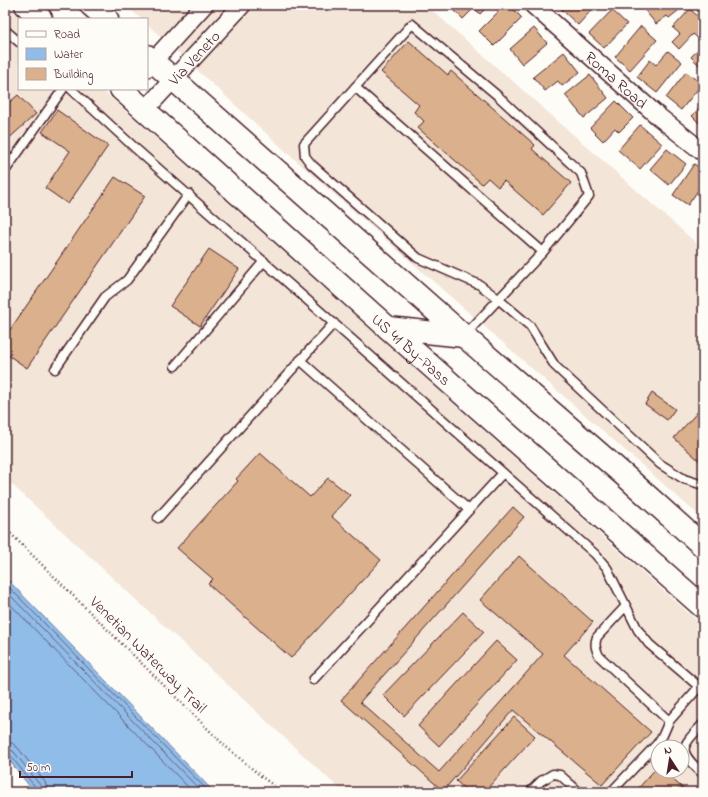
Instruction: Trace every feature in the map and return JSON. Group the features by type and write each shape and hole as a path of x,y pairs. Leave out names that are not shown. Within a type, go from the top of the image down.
{"main road":[{"path":"26,5 40,18"},
{"path":"91,5 106,18"},
{"path":"149,62 174,80 703,546"},
{"name":"US 41 By-Pass","path":"124,90 144,111 703,607"},
{"path":"388,328 464,336"},
{"path":"546,468 586,486 703,590"}],"street":[{"name":"Via Veneto","path":"149,62 204,5"},
{"name":"Via Veneto","path":"144,111 242,5"},
{"name":"Roma Road","path":"533,5 659,117 703,152"}],"lane":[{"path":"464,336 498,299 543,252 590,196 581,173 498,96 412,24 304,144 305,156 311,164 418,258 480,285 498,299 530,326 555,366 660,464 684,479 703,485"},
{"path":"5,30 18,41"},
{"path":"355,87 543,252"},
{"path":"5,171 62,90"},
{"path":"72,90 135,148 189,194 595,554 607,568 625,607 638,630 649,644 701,688 669,721 657,744 612,792"},
{"path":"55,368 105,297 127,280 189,194"},
{"path":"175,366 264,261"},
{"path":"158,518 334,323"},
{"path":"300,360 469,510"},
{"path":"313,680 503,472"},
{"path":"625,607 597,637 595,643 596,650 599,656 669,721"},
{"path":"703,724 686,741 684,750 688,760 703,774"},
{"path":"530,792 541,781 553,774 560,775 579,792"}],"path":[{"name":"Venetian Waterway Trail","path":"5,528 224,745 282,792"}],"shaded area":[{"path":"5,5 7,5 22,18 18,18 18,90 102,90 703,626 703,792 343,792 5,478"},
{"path":"126,5 426,5 703,249 703,519 291,156 148,25 148,18 140,18"}],"water":[{"path":"5,577 214,792 34,792 5,755"}],"building":[{"path":"452,5 489,5 480,14 474,8 463,19 451,7"},
{"path":"505,5 509,5 522,18 494,46 479,31"},
{"path":"565,5 596,5 578,25 561,9"},
{"path":"628,5 639,5 634,10"},
{"path":"647,5 684,6 669,18 667,16 656,24 643,8"},
{"path":"690,9 703,21 703,32 698,38 693,34 679,49 672,42 680,34 673,28"},
{"path":"612,10 627,24 604,48 589,34"},
{"path":"641,26 657,40 630,70 615,57"},
{"path":"534,28 547,43 522,64 510,49"},
{"path":"409,41 448,75 451,71 535,145 532,149 571,183 543,215 504,181 498,187 488,178 482,184 418,128 424,121 414,112 419,105 381,72"},
{"path":"703,44 703,69 691,57"},
{"path":"668,51 682,62 657,93 637,77 650,60 656,65"},
{"path":"564,52 580,72 562,86 558,81 545,91 533,77"},
{"path":"686,72 702,84 681,110 666,98"},
{"path":"590,75 608,98 584,118 565,95"},
{"path":"18,95 36,114 5,142 5,106"},
{"path":"616,101 633,118 619,132 615,128 603,141 590,128"},
{"path":"703,104 703,127 692,116"},
{"path":"57,110 108,146 68,204 45,188 70,151 42,132"},
{"path":"640,125 662,144 640,169 618,150"},
{"path":"667,149 686,164 669,185 650,169"},
{"path":"694,164 703,170 703,183 688,205 673,195"},
{"path":"115,177 145,196 27,368 5,353 5,337"},
{"path":"209,249 239,269 200,326 170,306"},
{"path":"652,393 675,409 667,420 645,404"},
{"path":"703,406 703,464 674,438"},
{"path":"260,453 310,497 328,478 350,495 331,516 381,560 291,658 208,584 213,579 177,548 238,481 236,479"},
{"path":"513,507 524,517 360,702 439,772 543,654 480,600 519,556 593,622 564,655 651,732 602,785 513,710 443,791 341,700"},
{"path":"463,612 484,632 404,716 383,695"},
{"path":"496,641 517,660 439,746 418,726"},
{"path":"514,717 535,736 484,792 468,792 456,781"},
{"path":"650,775 650,779 672,779 687,792 635,792"}]}
